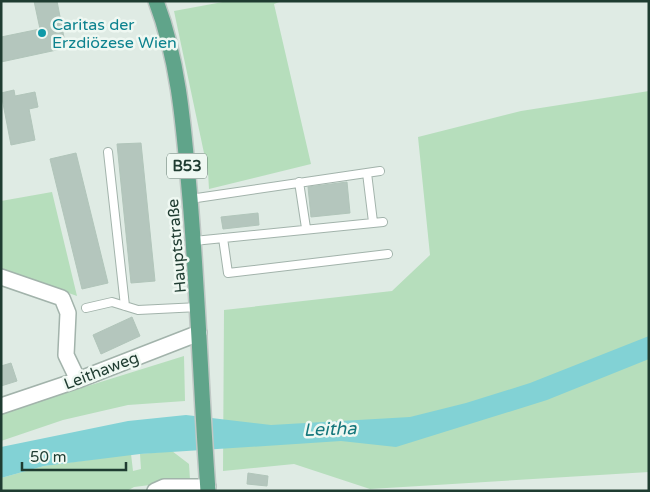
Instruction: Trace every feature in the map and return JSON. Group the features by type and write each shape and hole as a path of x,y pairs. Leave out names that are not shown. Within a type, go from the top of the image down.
{"main road":[{"name":"Hauptstraße","path":"156,1 170,54 184,131 199,307 208,485"}],"street":[{"path":"1,277 62,298 68,313 66,355 78,380"},
{"name":"Leithaweg","path":"1,406 78,380 199,332"},
{"path":"154,491 164,487 208,485"}],"lane":[{"path":"108,152 125,306"},
{"path":"190,199 380,171"},
{"path":"367,173 373,222"},
{"path":"300,182 306,228"},
{"path":"194,241 306,228 383,222"},
{"path":"223,238 228,273 388,254"},
{"path":"86,308 112,302 138,310 199,307"}],"green space":[{"path":"228,1 282,1 274,4 311,164 209,189 208,172 174,11"},
{"path":"649,91 649,472 370,489 294,464 223,471 224,310 392,291 430,255 418,137 521,111"},
{"path":"52,192 77,296 1,269 1,201"},
{"path":"184,356 185,401 128,405 63,420 1,441 1,413"},
{"path":"172,451 189,464 190,480 134,487 127,491 1,491 1,478 44,466 131,454 133,471 141,469 140,454"}],"water":[{"name":"Leitha","path":"649,336 649,359 547,400 396,447 341,441 140,454 44,466 1,478 1,447 128,421 186,415 271,425 410,417 466,403 530,383"}],"building":[{"name":"Caritas der Erzdiözese Wien","path":"34,1 57,1 66,48 1,62 1,37 40,29"},
{"path":"14,90 15,96 35,92 38,107 29,109 35,140 11,145 1,93"},
{"path":"141,143 155,281 131,283 117,144"},
{"path":"76,153 108,283 82,289 50,159"},
{"path":"347,182 350,213 311,217 308,187"},
{"path":"258,213 259,225 223,229 221,217"},
{"path":"132,317 140,336 101,354 93,335"},
{"path":"11,363 17,381 1,386 1,366"},
{"path":"248,473 268,476 267,486 247,484"}],"place":[{"name":"Caritas der Erzdiözese Wien","path":"42,33"}]}
